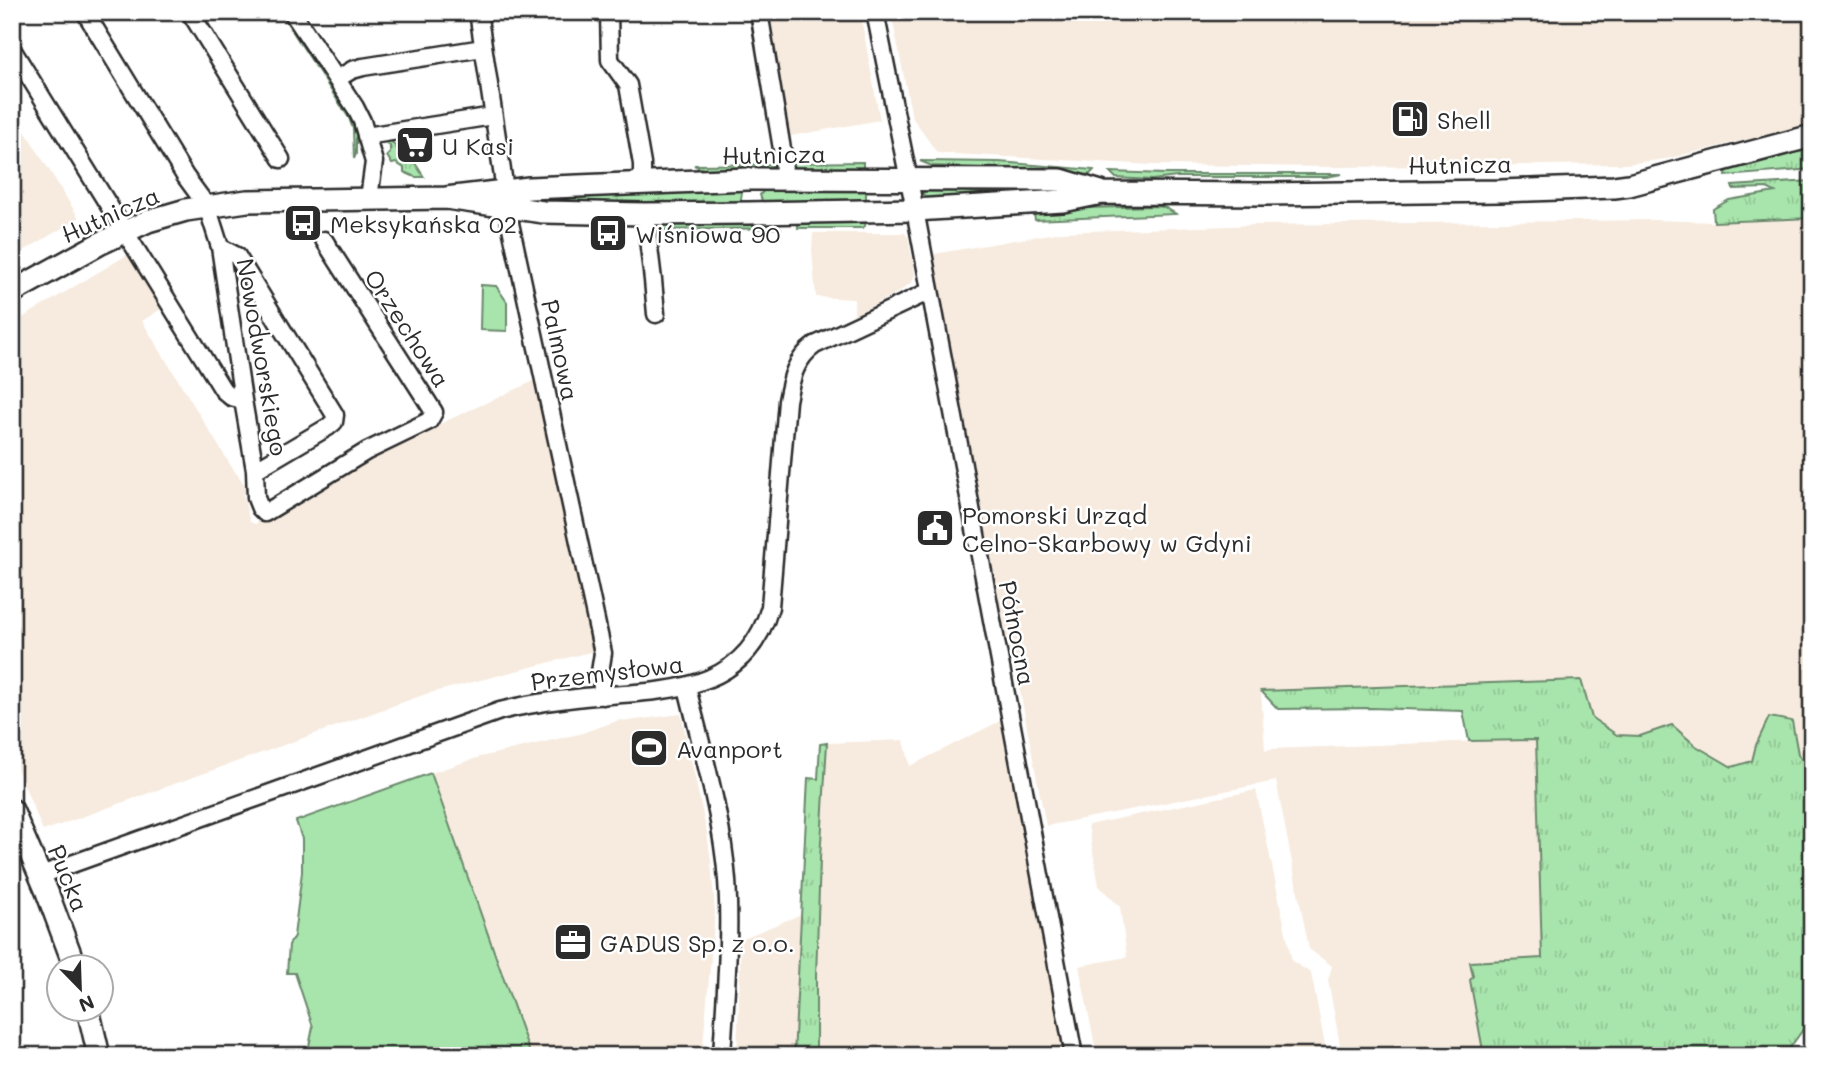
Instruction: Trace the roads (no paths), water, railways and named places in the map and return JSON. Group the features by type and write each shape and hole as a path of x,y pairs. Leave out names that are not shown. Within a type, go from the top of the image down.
{"main road":[{"name":"Hutnicza","path":"12,292 75,256 148,221 186,210 247,201 507,199 543,212 749,213 915,210 1063,201 1102,193 1266,194 1614,187 1812,136"},
{"name":"Hutnicza","path":"507,199 541,187 748,179 1061,180 1102,193"},
{"path":"748,179 749,213"},
{"name":"Pucka","path":"12,810 41,875 70,953"},
{"path":"91,1023 99,1056"}],"street":[{"name":"Nowodworskiego","path":"85,12 185,176 207,206 220,247 256,470 328,427 334,422 335,415 237,256 220,247"},
{"path":"190,12 281,159"},
{"name":"Palmowa","path":"478,12 516,250 603,653 600,672 603,696"},
{"path":"609,12 610,60 628,85 642,164 642,183"},
{"path":"759,12 783,161 783,179"},
{"name":"Północna","path":"876,12 1074,1056"},
{"path":"295,13 362,121 374,162 369,198"},
{"path":"337,79 363,67 483,48"},
{"path":"12,49 223,390 231,397 243,400"},
{"path":"366,136 493,116"},
{"path":"645,214 656,314"},
{"name":"Orzechowa","path":"256,470 256,498 265,513 367,451 429,421 434,412 324,240"},
{"name":"Przemysłowa","path":"41,875 500,711 524,705 687,687 709,680 729,668 754,643 768,614 772,595 787,401 791,380 800,359 809,349 832,336 930,291"},
{"path":"687,687 718,820 727,881 722,1056"}],"place":[{"name":"Shell","path":"1410,119"},
{"name":"U Kasi","path":"415,145"},
{"name":"Meksykańska 02","path":"303,223"},
{"name":"Wiśniowa 90","path":"608,233"},
{"name":"Pomorski Urząd Celno-Skarbowy w Gdyni","path":"935,528"},
{"name":"Avanport","path":"649,748"},
{"name":"GADUS Sp. z o.o.","path":"573,942"}]}
